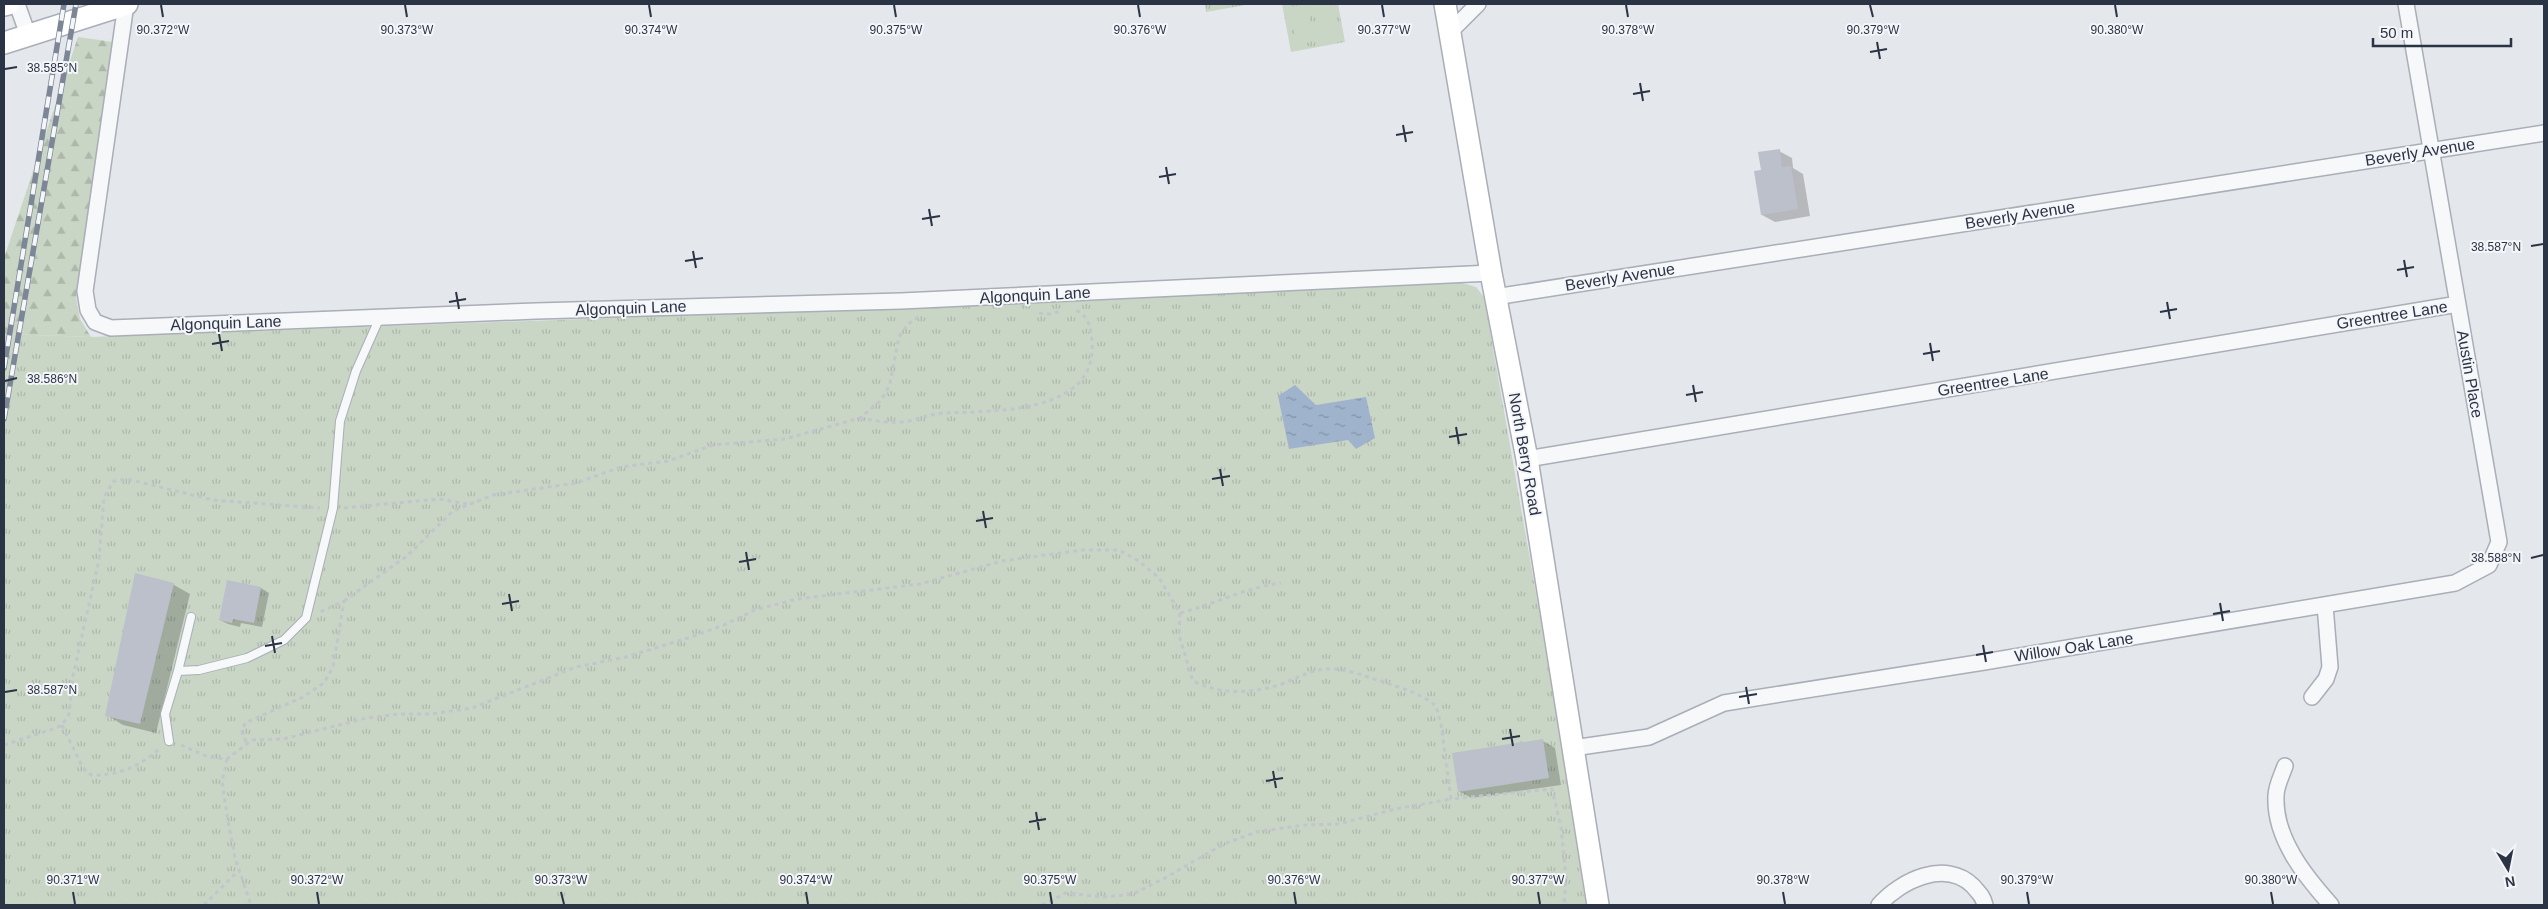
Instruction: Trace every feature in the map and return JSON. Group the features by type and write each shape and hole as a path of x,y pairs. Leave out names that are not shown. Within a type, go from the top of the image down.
{"main road":[{"path":"4,5 8,4"},
{"path":"4,43 127,4"},
{"name":"North Berry Road","path":"1445,4 1495,297 1528,459 1598,905"}],"street":[{"path":"17,4 28,34"},
{"name":"Algonquin Lane","path":"127,4 85,291 88,310 95,322 111,328 380,317 911,301 1491,273"},
{"path":"1450,32 1478,4"},
{"name":"Austin Place","path":"2406,4 2499,542 2489,565"},
{"name":"Beverly Avenue","path":"1495,297 2544,133"},
{"name":"Greentree Lane","path":"1528,459 2458,304"},
{"name":"Willow Oak Lane","path":"1573,748 1649,737 1724,703 1974,664 2455,583 2489,565"},
{"path":"2312,697 2326,679 2330,667 2325,605"},
{"path":"2285,766 2276,795 2279,822 2290,851 2309,880 2332,905"},
{"path":"1879,905 1888,894 1913,879 1943,872 1964,877 1983,896 1985,905"}],"lane":[{"path":"178,671 213,667 247,658 284,640 306,618 333,508 340,421 356,371 380,317"},
{"path":"169,741 165,714 191,617"}],"path":[{"path":"306,618 344,601 407,556 453,511 467,504 509,491 557,487 621,468 668,461 713,445 785,439 860,418 897,422 941,414 1032,406 1060,396 1072,388 1089,367 1092,344 1090,327 1083,314 1078,311 1067,309 1049,314 1035,312"},
{"path":"860,418 880,402 886,393 890,383 899,337 907,324 922,316"},
{"path":"4,745 62,725 69,714 73,676 98,568 104,497 114,481 127,479 213,500 253,504 333,508 370,507 434,499 467,504"},
{"path":"251,905 239,870 222,782 227,759 246,742 293,738 367,718 472,708 576,667 626,657 688,638 724,626 755,610 796,599 920,584 1010,560 1082,550 1119,550 1139,561 1159,578 1180,614 1179,635 1194,681 1209,689 1225,693 1245,691 1281,684 1313,671 1341,669 1402,688 1430,701 1436,706 1441,724 1451,799"},
{"path":"1180,614 1209,605 1243,590 1282,583"},
{"path":"246,742 242,732 245,723 316,690 329,675 344,601"},
{"path":"62,725 83,768 92,775 111,774 138,765 169,741 208,757 227,759"},
{"path":"1042,905 1066,893 1103,897 1133,894 1224,844 1256,832 1304,825 1338,824 1395,809 1451,799 1552,789 1561,827 1566,878 1564,905"},
{"path":"204,905 239,870"}],"green space":[{"path":"1205,4 1251,4 1206,12"},
{"path":"1282,4 1338,4 1345,42 1291,52"},
{"path":"1307,4 1314,41 1297,44 1290,7"},
{"path":"1313,4 1330,4 1337,37 1320,40"},
{"path":"78,37 113,42 76,298 80,319 91,337 4,334 4,258"},
{"path":"1459,282 1476,287 1484,297 1541,622 1586,905 4,905 4,334 91,337 1123,299"}],"water":[{"path":"1295,385 1316,405 1366,397 1375,438 1356,449 1348,440 1289,449 1278,396"}],"building":[{"path":"1780,149 1782,167 1791,166 1798,209 1761,215 1754,171 1761,170 1758,152"},
{"path":"135,573 174,583 140,724 105,716"},
{"path":"227,580 261,587 254,623 233,619 232,623 219,620"},
{"path":"1543,739 1549,778 1458,792 1452,753"}],"railway":[{"path":"4,368 64,4"},
{"path":"4,419 76,4"}]}
